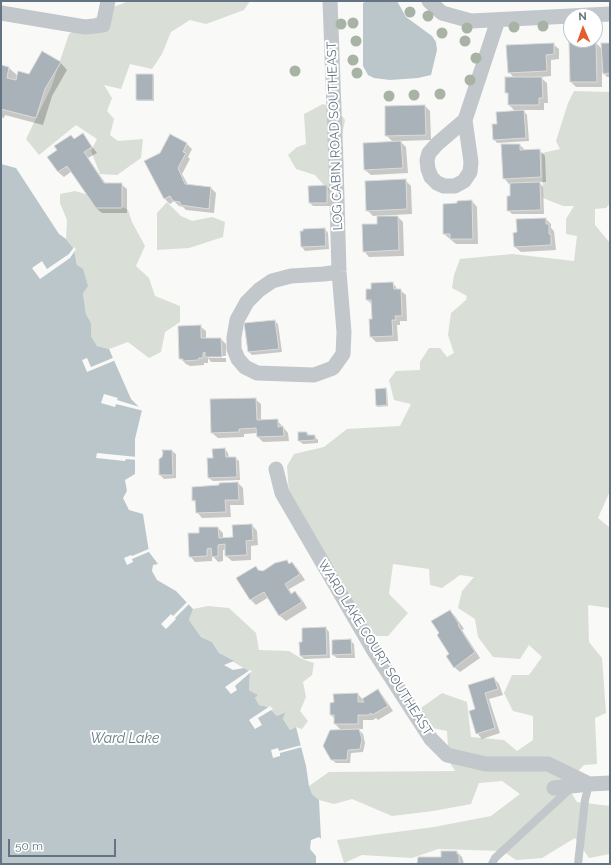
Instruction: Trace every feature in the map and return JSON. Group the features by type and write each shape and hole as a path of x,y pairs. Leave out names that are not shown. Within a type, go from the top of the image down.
{"street":[{"path":"1,13 84,27 103,25 108,1"},
{"name":"LOG CABIN ROAD SOUTHEAST","path":"330,1 339,272 344,332 343,354 333,368 314,375 257,372 245,367 238,359 234,349 234,337 238,320 247,302 259,290 272,281 291,276 339,272"},
{"path":"429,1 442,13 471,21 563,15 610,14"},
{"path":"465,120 498,20"},
{"name":"WARD LAKE COURT SOUTHEAST","path":"276,469 282,493 374,651 431,739 447,755 486,764 548,764 589,784"},
{"path":"554,788 589,784 610,784"}],"lane":[{"path":"578,864 589,784"},
{"path":"492,864 495,858 573,786"}],"shaded area":[{"path":"129,1 250,1 244,10 206,24 190,20 171,32 162,54 152,69 130,64 121,89 104,85 112,98 107,111 114,119 110,135 118,141 143,139 141,158 117,175 100,174 91,151 97,139 76,125 39,155 26,139 51,88 69,34 111,8"},
{"path":"574,91 610,92 610,203 606,208 595,209 595,225 610,243 610,491 598,518 609,527 610,530 610,608 588,605 589,642 602,658 606,713 595,718 597,764 584,765 566,784 577,802 610,806 610,854 589,858 575,838 542,858 516,860 503,851 438,849 412,858 362,855 344,863 337,840 434,827 491,816 520,794 502,781 479,783 471,804 433,811 392,816 352,799 334,804 319,800 312,794 309,786 329,772 455,771 449,761 447,731 427,727 421,708 442,693 467,702 471,737 504,740 517,751 533,740 533,716 513,711 504,693 512,675 529,675 542,657 529,645 520,659 493,657 478,637 475,619 458,608 462,591 474,577 460,575 442,588 430,585 429,569 393,564 389,594 408,613 388,636 368,636 351,596 289,493 287,466 294,454 324,447 347,429 400,426 411,404 394,400 389,380 396,371 420,370 420,362 429,348 440,348 447,357 454,353 448,335 451,313 466,300 467,296 452,288 454,275 460,259 512,254 574,261 577,236 566,234 566,219 574,206 563,206 543,198 542,153 560,149 556,141 568,103"},
{"path":"323,104 337,109 345,120 331,193 315,175 296,169 288,155 297,147 306,144 304,114"},
{"path":"75,191 116,203 128,210 132,222 145,246 136,266 149,278 155,296 180,306 180,322 165,332 161,352 149,358 128,342 109,349 97,346 91,336 91,323 86,314 74,249 66,239 67,220 60,203 60,194"},
{"path":"167,202 181,216 192,221 212,217 225,222 223,237 189,248 157,250 157,213"},
{"path":"208,606 229,608 256,633 259,650 289,651 302,659 314,663 312,675 303,682 306,697 300,711 308,721 302,729 296,727 290,730 283,719 284,712 277,716 268,707 259,705 255,698 258,695 249,690 250,672 219,653 212,642 201,637 189,620 193,609"}],"water":[{"path":"367,1 397,1 406,17 432,36 436,42 437,50 431,75 418,78 390,80 374,78 368,75 363,66 363,3"},
{"name":"Ward Lake","path":"1,164 16,168 59,234 66,239 74,249 77,265 83,269 88,286 83,293 86,314 91,323 91,336 97,346 109,349 131,399 142,410 135,439 135,474 125,480 127,491 123,498 129,510 143,514 149,552 158,564 153,565 152,571 157,580 176,591 193,609 189,620 201,637 212,642 219,653 234,661 224,665 233,670 244,668 250,672 249,690 258,695 255,698 259,705 268,707 277,716 285,712 283,719 290,730 296,727 306,766 309,786 312,794 319,800 321,839 319,837 311,840 310,849 316,856 316,864 1,864"}],"pier":[{"path":"74,247 76,249 70,258 40,279 32,268 42,261 47,269 69,254"},
{"path":"115,357 116,360 87,372 82,360 87,358 91,367"},
{"path":"104,394 118,398 117,400 143,408 144,411 116,404 115,407 101,403"},
{"path":"97,453 137,457 137,460 126,459 125,461 96,458"},
{"path":"151,548 151,551 132,559 133,562 127,565 124,558"},
{"path":"188,601 190,603 166,629 161,624 171,614 173,616"},
{"path":"250,670 252,671 235,686 237,690 231,694 225,687"},
{"path":"270,706 273,709 258,718 262,725 255,729 249,720"},
{"path":"302,745 302,747 280,753 280,756 273,758 271,750 278,748 279,751"}],"building":[{"path":"554,43 554,54 546,55 547,71 508,73 506,45"},
{"path":"603,43 610,43 610,73 603,74 601,48 603,48"},
{"path":"569,48 596,48 597,82 570,82"},
{"path":"42,51 61,62 45,89 36,118 1,109 1,65 9,67 7,78 16,80 18,71 29,74"},
{"path":"136,74 153,74 153,100 136,100"},
{"path":"505,77 542,77 543,98 539,98 539,105 508,105 508,93 505,93"},
{"path":"425,105 426,135 385,136 385,106"},
{"path":"524,110 526,138 493,140 492,124 497,124 496,112"},
{"path":"83,133 92,147 84,152 104,183 122,183 122,208 96,208 67,166 58,172 47,157 57,150 54,146 71,135 74,139"},
{"path":"170,134 187,143 183,152 186,153 178,168 185,184 211,187 209,209 180,205 180,202 173,201 170,196 164,199 144,161 160,153"},
{"path":"401,141 403,168 364,170 363,143"},
{"path":"501,144 520,144 520,150 540,149 541,177 503,179"},
{"path":"406,179 407,209 366,211 365,181"},
{"path":"540,182 541,210 507,211 507,196 510,196 510,183"},
{"path":"327,185 327,203 309,203 308,186"},
{"path":"472,200 473,239 450,239 450,234 443,234 443,204"},
{"path":"377,216 398,216 399,250 363,252 362,224 377,224"},
{"path":"546,218 546,224 549,224 549,234 551,234 551,245 514,247 513,233 517,232 516,219"},
{"path":"325,228 326,246 301,247 300,231 303,231 303,229"},
{"path":"393,282 394,289 401,289 402,316 395,316 396,320 392,320 393,336 370,337 369,319 372,319 371,300 366,300 366,289 371,289 371,283"},
{"path":"275,320 279,349 248,352 244,323"},
{"path":"201,325 201,338 221,338 222,357 205,357 205,352 203,353 203,358 199,358 198,360 183,361 183,359 179,359 178,326"},
{"path":"386,388 387,405 376,406 375,389"},
{"path":"256,398 257,420 278,419 278,427 283,426 284,436 257,437 256,428 239,429 239,432 211,433 210,399"},
{"path":"298,432 307,432 307,435 315,435 315,440 298,441"},
{"path":"225,448 226,457 236,457 237,477 208,478 207,458 213,458 212,449"},
{"path":"162,450 172,450 173,475 159,475 159,459 162,457"},
{"path":"238,482 239,500 225,500 226,512 196,513 195,500 192,501 192,487"},
{"path":"252,524 253,540 246,541 247,555 225,556 225,544 218,545 218,556 212,557 211,548 207,549 207,556 189,557 188,533 199,533 199,527 218,527 219,538 233,537 232,525"},
{"path":"287,560 289,564 292,562 300,574 285,584 291,594 295,591 302,602 279,616 264,592 250,600 236,578 256,566 258,570 263,571 275,563"},
{"path":"450,610 475,652 454,668 446,656 449,654 437,635 439,633 431,621"},
{"path":"326,627 327,655 300,656 299,642 302,642 302,628"},
{"path":"351,639 352,654 332,655 332,640"},
{"path":"494,677 498,689 485,693 495,728 476,734 469,711 475,709 468,685"},
{"path":"378,689 388,706 372,715 371,713 368,715 358,715 358,724 334,724 334,715 330,715 330,703 334,702 333,694 358,693 358,702 364,702 362,699"},
{"path":"359,729 362,739 360,749 348,750 347,760 331,760 323,746 330,730"},
{"path":"441,851 457,851 457,854 459,854 459,864 417,864 418,857 441,857"}]}
